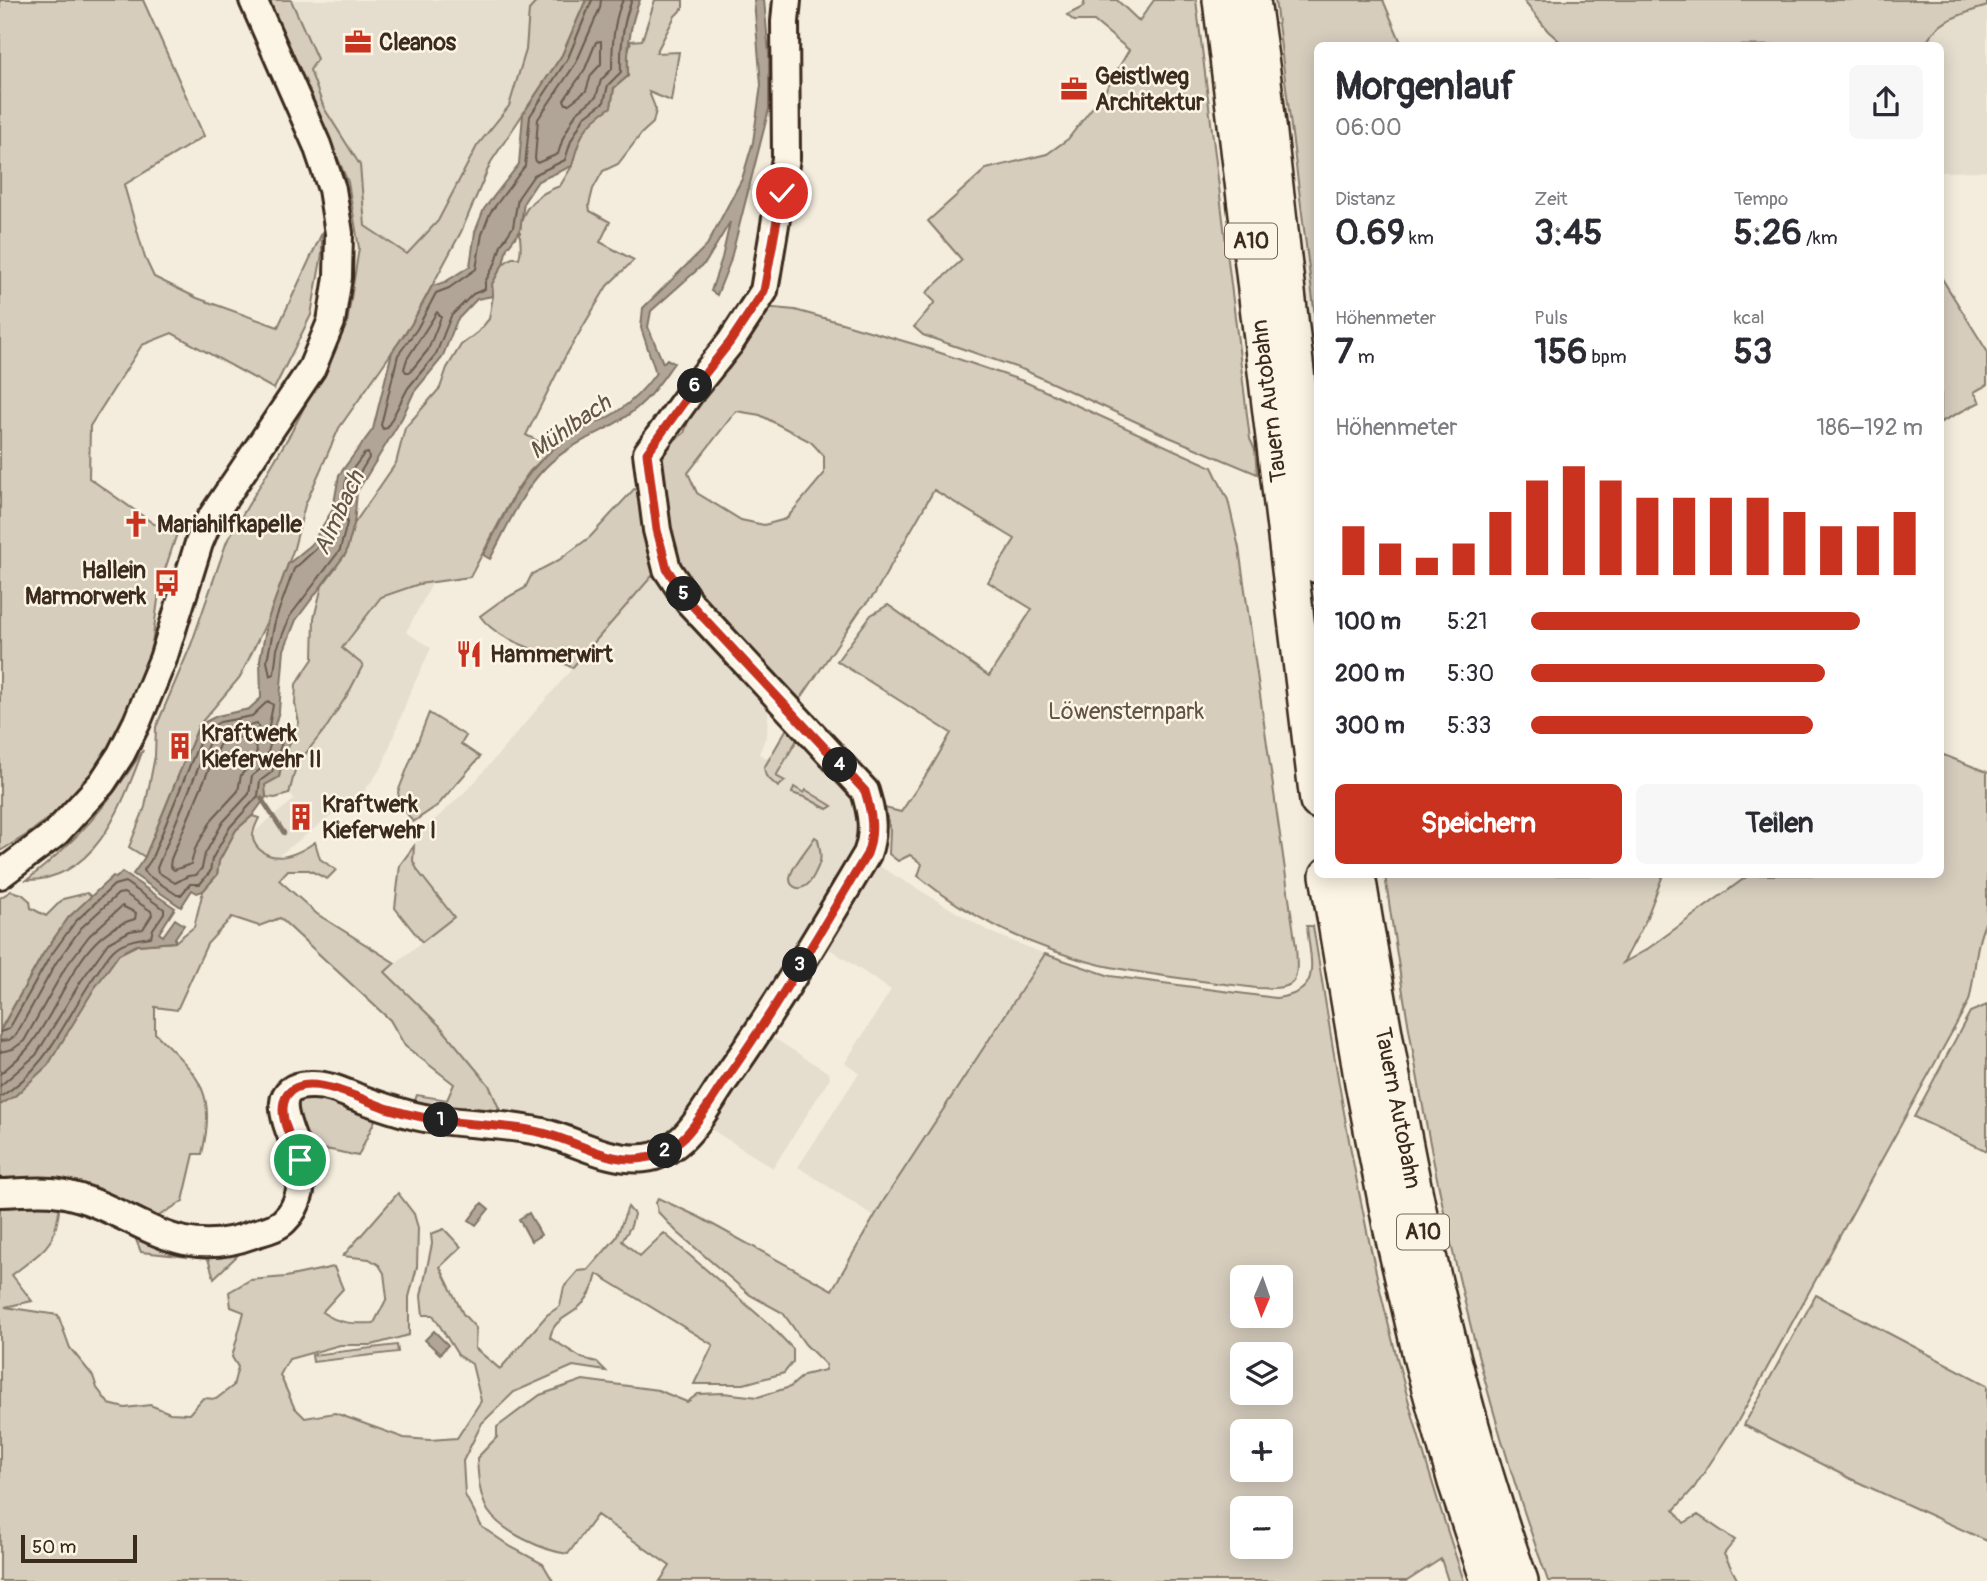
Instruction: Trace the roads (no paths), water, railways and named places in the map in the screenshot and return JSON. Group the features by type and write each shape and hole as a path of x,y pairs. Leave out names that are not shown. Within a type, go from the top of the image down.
{"highway":[{"name":"Tauern Autobahn","path":"1221,0 1295,497 1314,553"},
{"name":"Tauern Autobahn","path":"1252,0 1262,72 1314,748"},
{"name":"Tauern Autobahn","path":"1329,878 1363,1083 1394,1239 1422,1360 1449,1457 1489,1581"},
{"name":"Tauern Autobahn","path":"1358,878 1414,1193 1439,1303 1477,1445 1520,1581"}],"street":[{"path":"0,876 56,833 102,783 121,754 163,659 207,524 312,368 331,322 338,277 339,233 332,189 317,145 253,0"},
{"path":"0,1193 58,1192 96,1204 170,1238 195,1244 220,1243 245,1237 281,1224 297,1205 300,1160 283,1115 288,1094 296,1087 309,1084 326,1086 386,1108 425,1118 512,1127 544,1133 613,1157 649,1158 664,1152 684,1138 765,1024 867,854 872,840 873,821 865,791 689,602 667,569 657,530 647,453 730,342 764,291 786,158 787,0"}],"water":[{"name":"Almbach","path":"586,0 640,0 630,37 628,76 614,88 611,107 584,131 572,166 538,181 524,202 520,231 507,248 503,264 492,284 493,296 477,299 457,320 442,358 414,392 402,418 357,492 354,524 346,553 296,620 284,650 279,711 274,728 293,736 283,757 279,777 265,785 266,797 252,816 236,830 219,861 217,875 203,891 197,893 192,890 181,907 133,874 145,857 199,725 217,716 249,709 261,698 260,660 268,619 288,564 311,545 333,509 339,475 373,429 392,352 411,325 432,286 445,282 470,266 475,232 484,209 519,164 523,114 562,55"},
{"path":"754,0 764,0 769,54 769,109 730,262 717,295 711,291 730,222 706,262 651,311 648,327 663,363 667,359 674,363 658,386 618,422 569,449 546,467 522,499 490,559 483,555 516,494 535,467 569,437 624,407 656,373 641,328 643,308 707,245 742,179 753,142 761,85"},
{"path":"122,872 175,908 159,933 163,936 175,919 184,925 175,942 137,945 119,954 94,989 48,1065 16,1095 0,1105 0,1031 43,954 69,917 113,876 116,878"},
{"path":"482,1203 489,1209 476,1225 469,1220"},
{"path":"529,1213 541,1235 531,1241 519,1219"},
{"path":"434,1331 448,1345 440,1354 425,1340"}],"waterway":[{"path":"261,798 284,833"}],"place":[{"name":"Cleanos","path":"358,42"},
{"name":"Geistlweg Architektur","path":"1074,89"},
{"name":"Mariahilfkapelle","path":"136,524"},
{"name":"Hallein Marmorwerk","path":"167,583"},
{"name":"Hammerwirt","path":"469,654"},
{"name":"Kraftwerk Kieferwehr II","path":"180,746"},
{"name":"Kraftwerk Kieferwehr I","path":"301,817"}],"water label":[{"name":"Mühlbach","path":"570,427"}],"park label":[{"name":"Löwensternpark","path":"1126,711"}]}
